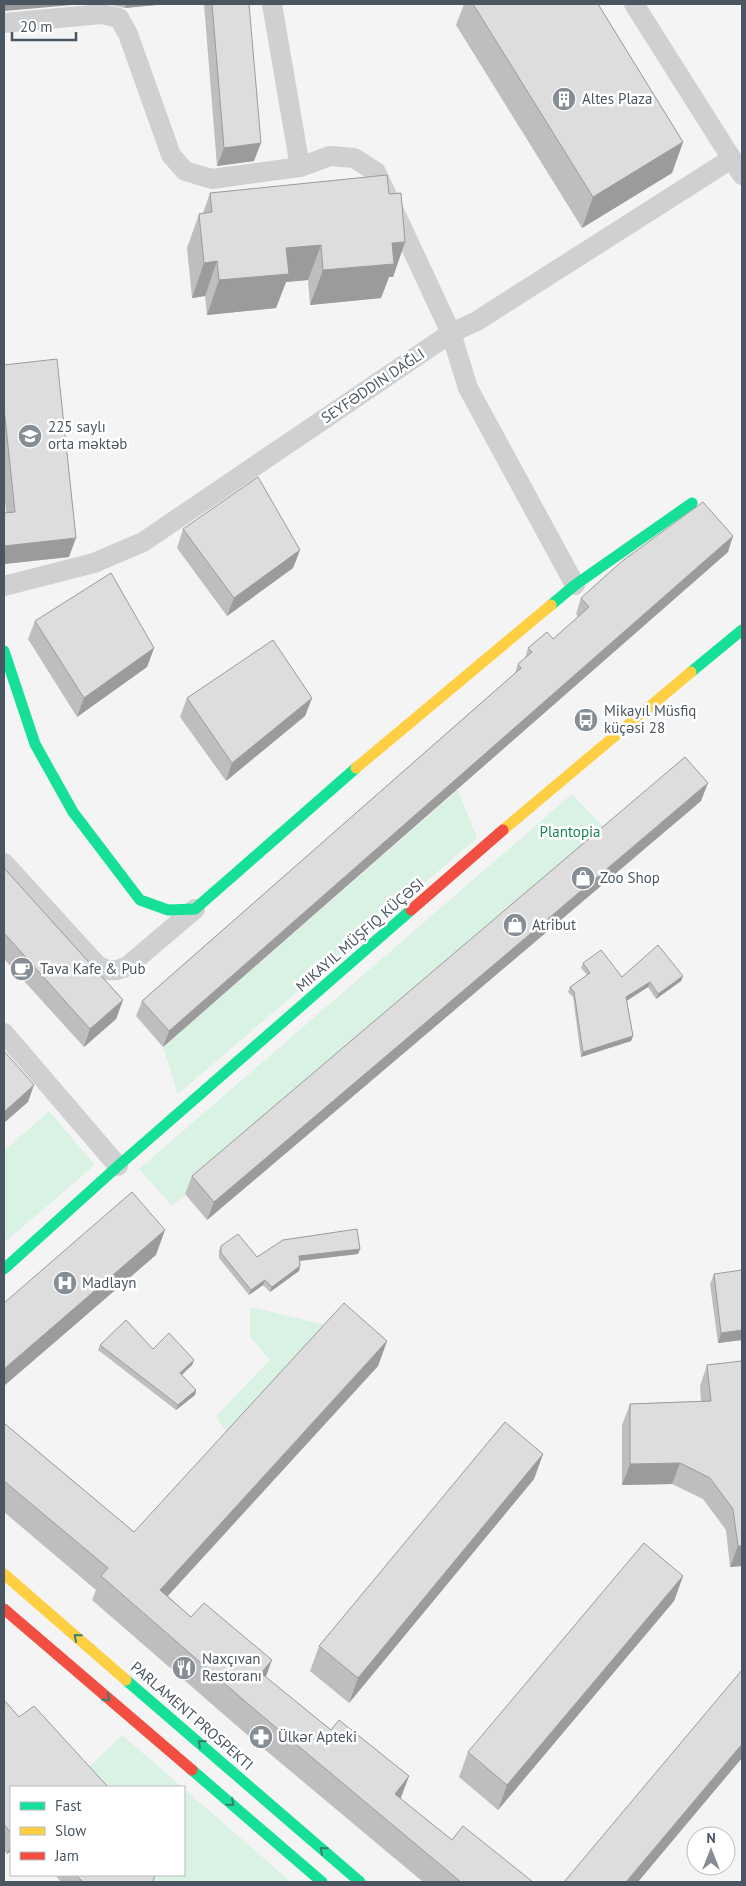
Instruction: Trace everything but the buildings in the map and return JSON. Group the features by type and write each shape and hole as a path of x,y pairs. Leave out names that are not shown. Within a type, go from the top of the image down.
{"main road":[{"path":"4,651 35,744 73,812 140,900 168,910 195,909 411,720 574,585 692,503"},
{"path":"4,1270 118,1166 506,827 742,630"},
{"name":"PARLAMENT PROSPEKTI","path":"4,1574 360,1882"},
{"path":"4,1609 322,1882"}],"street":[{"path":"272,4 300,167"},
{"path":"634,4 742,175"},
{"path":"4,23 102,14 119,18 128,34 171,155 185,171 212,179 300,167 330,156 354,158 376,172 452,333 468,388 574,585"},
{"path":"4,586 94,563 143,542 452,333 477,321 731,158"},
{"path":"4,863 97,965 110,971 120,970 129,965 195,909"},
{"path":"4,1033 118,1166"}],"green space":[{"path":"458,790 477,838 178,1094 163,1047"},
{"name":"Plantopia","path":"572,794 610,834 172,1206 139,1169"},
{"path":"49,1111 95,1165 4,1243 4,1151"},
{"path":"250,1307 335,1327 231,1440 216,1416 270,1360 250,1337"},
{"path":"122,1735 181,1786 84,1786 77,1779"},
{"path":"185,1790 291,1882 147,1882 146,1876 185,1876"}],"traffic: fast":[{"path":"551,605 575,585 692,503"},
{"path":"691,672 742,630"},
{"path":"4,651 35,744 73,812 140,900 168,910 195,909 356,768"},
{"path":"4,1269 118,1166 411,910"},
{"path":"126,1680 360,1882"},
{"path":"192,1770 322,1882"}],"traffic: slow":[{"path":"356,768 551,605"},
{"path":"503,830 691,672"},
{"path":"4,1574 126,1680"}],"traffic: jam":[{"path":"411,910 503,830"},
{"path":"4,1609 192,1770"}],"place":[{"name":"Altes Plaza","path":"564,99"},
{"name":"225 saylı orta məktəb","path":"30,436"},
{"name":"Mikayıl Müsfiq küçəsi 28","path":"586,720"},
{"name":"Zoo Shop","path":"583,878"},
{"name":"Atribut","path":"515,925"},
{"name":"Tava Kafe & Pub","path":"22,969"},
{"name":"Madlayn","path":"65,1283"},
{"name":"Naxçıvan Restoranı","path":"184,1668"},
{"name":"Ülkər Apteki","path":"261,1737"}]}
